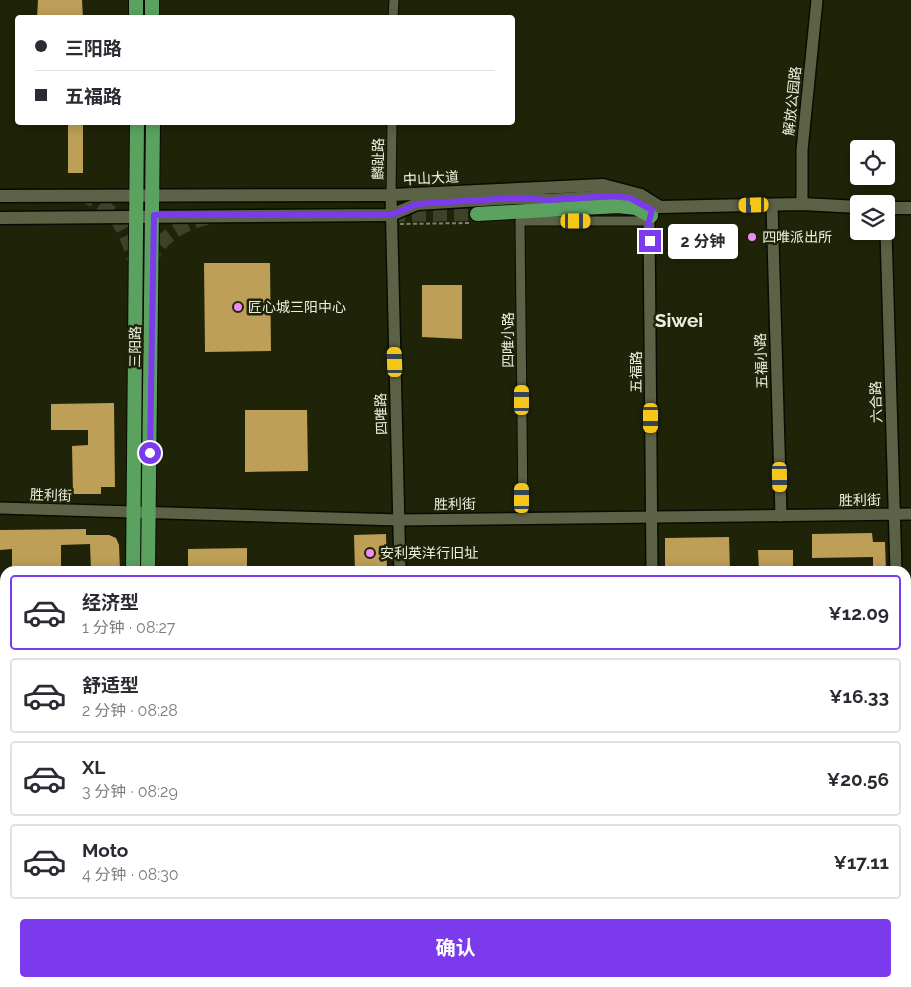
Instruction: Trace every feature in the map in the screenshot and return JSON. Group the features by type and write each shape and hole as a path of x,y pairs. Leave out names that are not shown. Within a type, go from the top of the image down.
{"main road":[{"path":"136,0 136,15"},
{"path":"152,0 152,15"},
{"name":"三阳路","path":"133,566 138,215 137,125"},
{"name":"三阳路","path":"148,566 154,215 153,125"},
{"name":"中山大道","path":"0,196 391,195 603,185 640,195 653,214"},
{"name":"中山大道","path":"0,218 154,215 391,220 417,204 516,198 549,200 610,196 630,198 653,214 772,205 802,204 850,207"},
{"path":"479,218 618,206 636,208 653,214"},
{"path":"895,208 911,208"}],"street":[{"path":"394,0 394,15"},
{"name":"解放公园路","path":"802,204 802,150 817,0"},
{"name":"麟趾路","path":"391,195 392,125"},
{"name":"四唯路","path":"391,195 400,566"},
{"name":"五福小路","path":"772,205 781,516"},
{"name":"中山大道","path":"520,221 653,214"},
{"name":"五福路","path":"652,566 653,214"},
{"name":"四唯小路","path":"520,221 523,518"},
{"name":"六合路","path":"886,240 896,566"},
{"name":"胜利街","path":"0,508 399,520 911,514"}],"path":[{"path":"391,220 479,218"}],"building":[{"path":"38,0 82,0 83,15 37,15"},
{"path":"68,125 83,125 83,173 68,173"},
{"name":"匠心城三阳中心","path":"204,263 270,263 271,351 205,352"},
{"path":"422,285 462,285 462,339 422,337"},
{"path":"114,403 115,487 101,487 101,494 73,494 72,446 88,445 88,430 51,430 51,404"},
{"path":"245,410 307,410 308,471 245,472"},
{"path":"86,529 86,535 109,535 116,538 119,545 120,566 91,566 90,544 61,545 61,566 12,566 12,549 0,550 0,530"},
{"path":"872,533 873,542 885,542 886,566 873,566 873,557 812,558 812,534"},
{"name":"安利英洋行旧址","path":"386,534 387,566 355,566 354,535"},
{"path":"729,537 730,566 665,566 665,538"},
{"path":"247,548 247,566 188,566 188,549"},
{"path":"758,550 793,550 793,566 759,566"}],"tunnel":[{"path":"81,195 102,205 117,219 127,237 134,259"},
{"path":"391,215 477,214"},
{"path":"150,263 158,247 172,233 198,220 207,218"},
{"path":"140,483 141,566"}],"place":[{"name":"四唯派出所","path":"752,237"},
{"name":"匠心城三阳中心","path":"238,307"},
{"name":"安利英洋行旧址","path":"370,553"}],"district":[{"name":"Siwei","path":"679,320"}],"route":[{"path":"150,453 154,215 391,215 417,204 516,198 549,200 610,196 630,198 652,210 649,221 650,241"}]}
